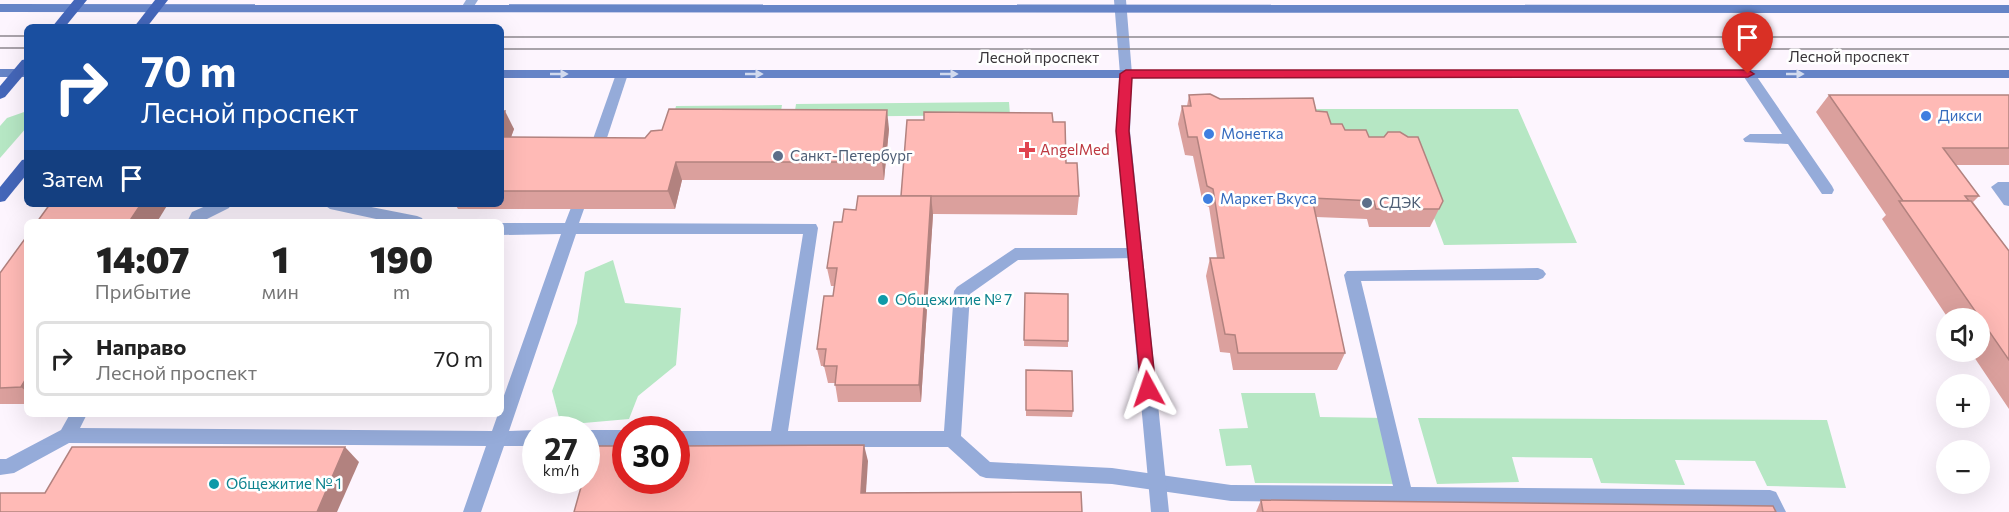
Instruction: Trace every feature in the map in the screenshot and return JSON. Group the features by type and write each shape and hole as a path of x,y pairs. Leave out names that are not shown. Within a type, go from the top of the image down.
{"main road":[{"path":"60,24 78,3"},
{"path":"0,8 78,3 159,3 2009,9"},
{"path":"142,24 159,3"},
{"path":"0,73 24,70"},
{"path":"0,94 24,70"},
{"name":"Лесной проспект","path":"504,74 2009,74"},
{"path":"0,197 24,168"}],"street":[{"path":"1121,5 1126,74 1123,131 1160,512"},
{"path":"594,156 622,74"},
{"path":"1748,74 1827,190"},
{"path":"1750,139 1793,139"},
{"path":"2009,187 1998,187 2009,201"},
{"path":"196,219 197,216 217,207"},
{"path":"344,207 402,219"},
{"path":"472,512 577,209"},
{"path":"504,229 812,228 778,440"},
{"path":"952,439 962,291 1015,254 1135,252"},
{"path":"1404,495 1352,275 1538,274"},
{"path":"67,435 77,417"},
{"path":"0,467 8,467 67,435 369,439 522,438"},
{"path":"690,439 952,439 986,470 1112,476 1231,493 1770,498 1777,512"}],"green space":[{"path":"1009,102 1010,115 794,117 796,104"},
{"path":"782,105 780,117 673,118 676,106"},
{"path":"1314,109 1518,109 1577,243 1444,245 1411,156 1362,155"},
{"path":"24,112 24,130 0,158 0,126 7,118"},
{"path":"613,260 625,303 681,308 676,365 638,396 630,416 612,416 612,420 600,422 600,416 559,416 552,391 577,323 585,272"},
{"path":"1241,393 1315,393 1320,417 1386,418 1402,484 1255,483 1251,465 1226,466 1219,429 1248,428"},
{"path":"1418,418 1827,420 1846,488 1767,486 1755,461 1675,460 1685,485 1601,483 1592,458 1512,457 1519,482 1437,484"}],"building":[{"path":"1210,94 1220,99 1313,98 1316,111 1327,112 1331,124 1342,124 1345,130 1366,130 1369,137 1384,137 1388,132 1400,132 1408,137 1418,137 1443,201 1439,209 1376,209 1374,201 1312,198 1345,353 1238,353 1235,335 1225,334 1210,258 1224,258 1213,189 1207,186 1197,137 1188,137 1182,106 1191,106 1189,95"},
{"path":"1829,95 2009,95 2009,148 1943,148 1979,196 1965,196 1969,201 1903,201"},
{"path":"669,109 887,110 882,162 676,162 668,191 504,191 504,137 645,138 651,131 662,130"},
{"path":"924,112 1052,113 1053,122 1065,122 1066,163 1077,163 1079,196 901,196 907,120 924,120"},
{"name":"Общежитие № 7","path":"858,196 931,196 919,385 835,385 837,366 824,366 826,349 817,349 824,296 833,296 837,268 827,268 834,222 842,222 844,209 856,210"},
{"path":"1899,201 1971,201 2009,251 2009,360 1990,333 1990,308 1973,308"},
{"path":"48,207 139,207 131,219 39,219"},
{"path":"24,240 24,382 21,387 0,388 0,273"},
{"path":"1025,293 1068,294 1068,341 1024,340"},
{"path":"1026,370 1072,371 1073,411 1026,410"},
{"path":"864,445 861,493 1081,492 1082,512 574,512 579,494 600,494 600,446 612,446 612,494 690,494 690,446"},
{"name":"Общежитие № 1","path":"72,447 345,447 317,512 0,512 0,493 45,493"},
{"path":"1261,500 1773,506 1776,512 1263,512"}],"tram line":[{"path":"0,36 24,36"},
{"path":"504,37 2009,37"},
{"path":"0,48 24,48"},
{"path":"504,49 2009,49"}],"place":[{"name":"Дикси","path":"1926,116"},
{"name":"Монетка","path":"1209,134"},
{"name":"AngelMed","path":"1027,150"},
{"name":"Санкт-Петербург","path":"778,156"},
{"name":"Маркет Вкуса","path":"1208,199"},
{"name":"СДЭК","path":"1367,203"},
{"name":"Общежитие № 7","path":"883,300"},
{"name":"Общежитие № 1","path":"214,484"}],"route":[{"path":"1148,389 1123,131 1126,74 1748,74"}]}
